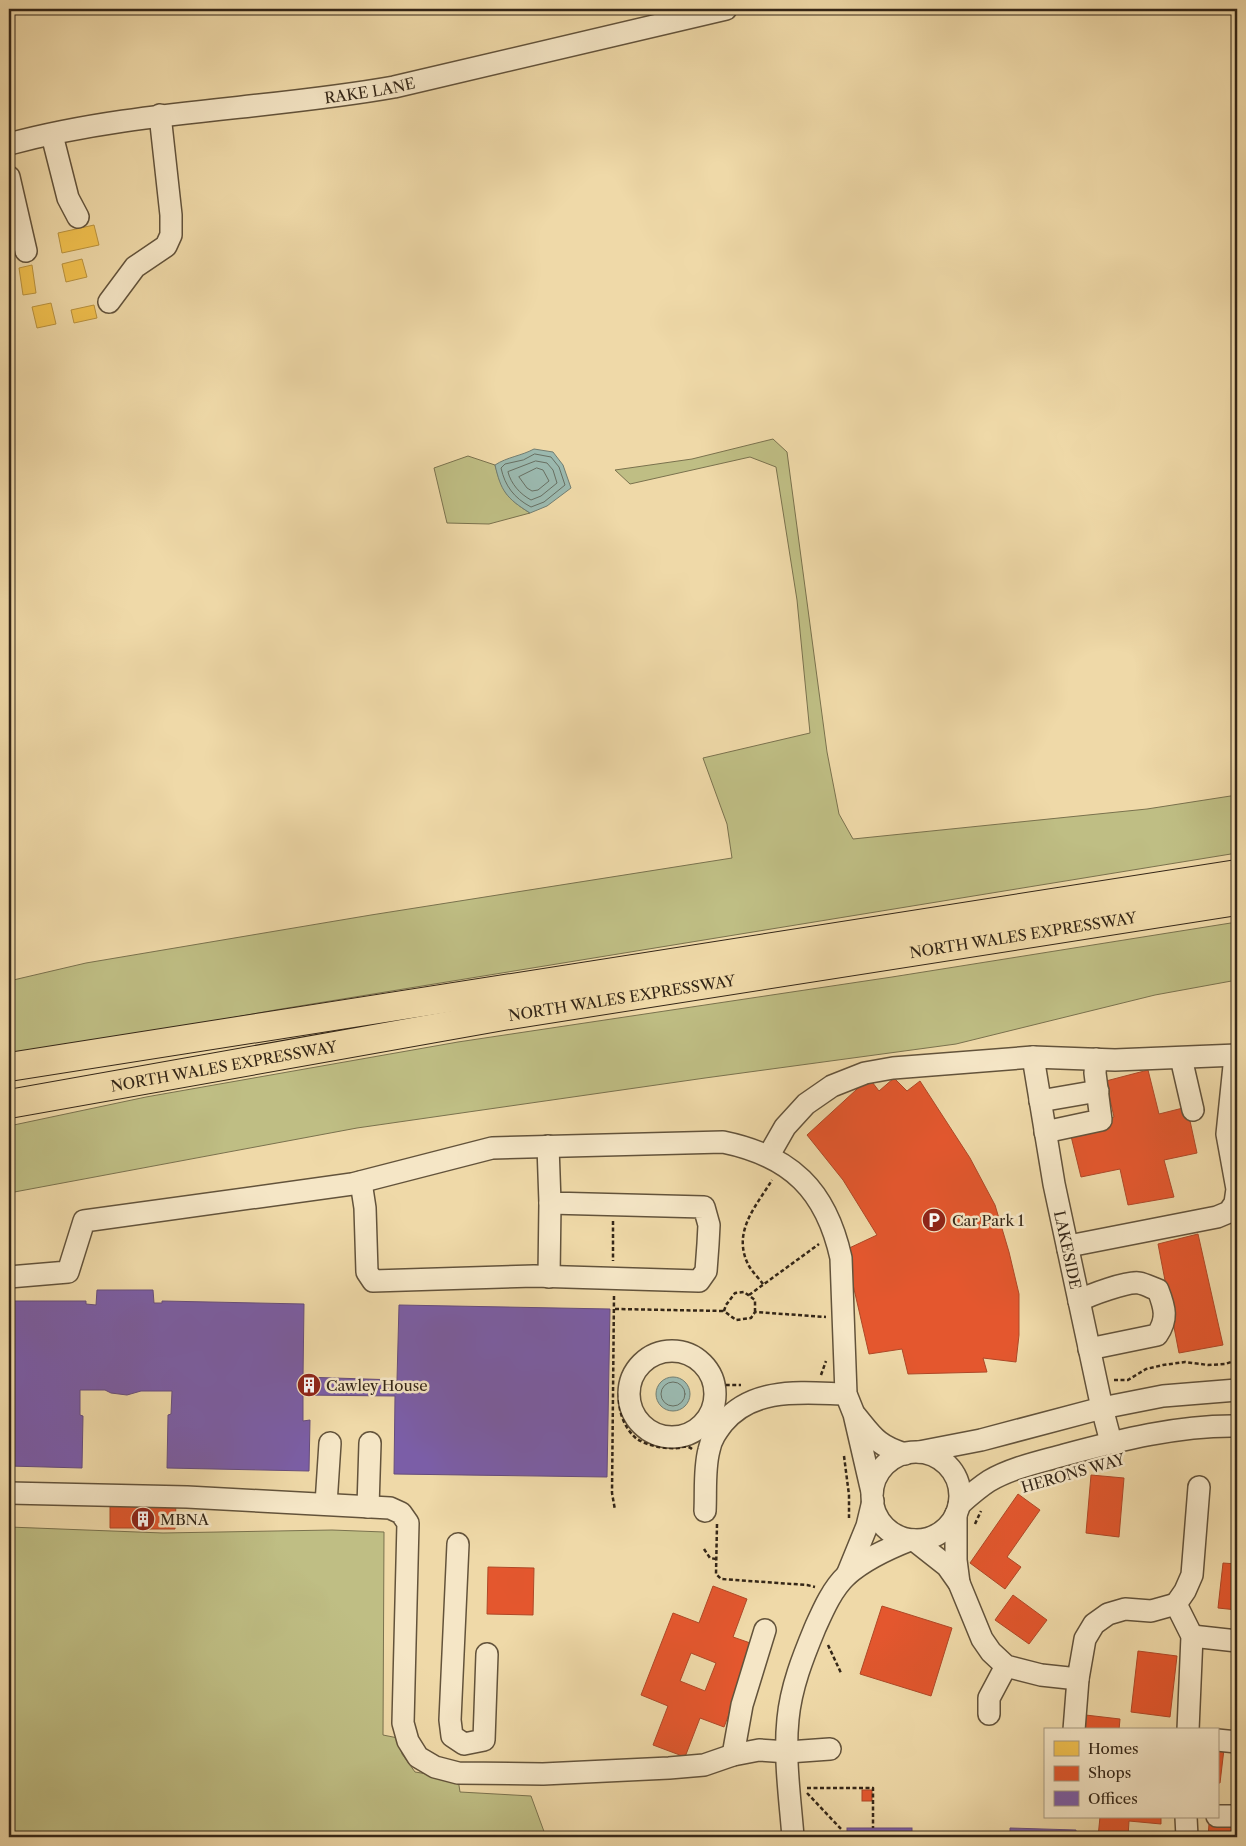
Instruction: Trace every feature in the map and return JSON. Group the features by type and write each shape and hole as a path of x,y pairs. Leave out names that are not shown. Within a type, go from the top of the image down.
{"highway":[{"name":"NORTH WALES EXPRESSWAY","path":"9,1067 1237,874"},
{"name":"NORTH WALES EXPRESSWAY","path":"9,1104 503,1016 1237,901"}],"street":[{"name":"RAKE LANE","path":"9,144 108,123 272,105 385,89 726,9"},
{"path":"109,302 135,268 166,246 171,235 171,215 160,116"},
{"path":"52,135 68,198 78,217"},
{"path":"9,176 26,251"},
{"path":"775,1160 785,1127 806,1104 832,1086 865,1073 893,1068 1033,1057 1096,1059 1236,1056 1233,1120 1227,1134 1237,1189 1235,1203 1229,1212 1217,1218 1074,1245 1068,1248"},
{"name":"LAKESIDE","path":"1033,1057 1068,1248 1089,1350 1111,1442"},
{"path":"1181,1058 1193,1110"},
{"path":"1046,1132 1101,1120 1096,1059"},
{"path":"1040,1101 1098,1092"},
{"path":"9,1277 68,1272 84,1222 361,1182 492,1148 723,1142 746,1147 775,1160 810,1187 826,1211 836,1236 841,1258 846,1394 854,1414 876,1515 892,1534 912,1540 947,1566 958,1583 982,1639 991,1652 1006,1666 1041,1675 1078,1678"},
{"path":"548,1146 550,1203 549,1277"},
{"path":"361,1182 365,1208 366,1272 373,1281 549,1277 699,1282 706,1271 709,1225 704,1207 550,1203"},
{"path":"1079,1301 1112,1288 1138,1282 1158,1290 1164,1304 1164,1323 1157,1335 1089,1350"},
{"path":"692,1443 698,1428 710,1414 715,1396 715,1387 711,1374 703,1364 692,1356 679,1352 653,1355 642,1363 634,1374 630,1386 629,1400 633,1412 641,1423 651,1432 677,1437 692,1443 716,1432"},
{"path":"715,1387 725,1398 735,1402 745,1394 764,1396 803,1393 846,1394"},
{"path":"793,1837 788,1719 795,1679 818,1621 840,1584 867,1526 872,1497 880,1470 892,1459 912,1453 981,1440 1102,1408 1163,1396 1237,1390"},
{"path":"711,1517 709,1449 716,1432 745,1394"},
{"path":"854,1414 878,1443 890,1449 938,1458 954,1473 960,1493 956,1542 958,1583"},
{"name":"HERONS WAY","path":"958,1509 990,1481 1028,1465 1111,1442 1169,1431 1237,1426"},
{"path":"326,1504 330,1442"},
{"path":"368,1507 370,1442"},
{"path":"1074,1728 1078,1678 1084,1639 1094,1624 1108,1614 1125,1609 1151,1611 1176,1604 1185,1591 1192,1575 1199,1487"},
{"path":"9,1493 187,1497 326,1504 390,1508 401,1513 408,1524 403,1723 408,1741 418,1757 435,1767 458,1773 543,1774 704,1765 733,1755 759,1750 788,1752 830,1749"},
{"path":"840,1584 879,1553 912,1540 931,1537 941,1532 952,1521 958,1509"},
{"path":"458,1544 450,1720 452,1736 464,1744 484,1740 487,1654"},
{"path":"1176,1604 1192,1636 1188,1728"},
{"path":"733,1755 742,1705 765,1630"},
{"path":"1192,1636 1237,1641"},
{"path":"989,1714 989,1698 1006,1666"},
{"path":"1218,1740 1237,1742"},
{"path":"1218,1816 1237,1816"},
{"path":"1186,1818 1186,1837"}],"path":[{"path":"764,1284 747,1264 743,1248 744,1231 751,1211 775,1160"},
{"path":"613,1205 615,1309 612,1493 615,1510"},
{"path":"748,1295 826,1239"},
{"path":"615,1309 724,1311 736,1320 751,1318 755,1312 755,1300 744,1292 735,1293 724,1311"},
{"path":"755,1312 842,1319"},
{"path":"692,1443 688,1446 677,1448 649,1444 638,1439 623,1420 619,1397 623,1376 640,1353 653,1347 672,1344 693,1348 709,1358 724,1385 745,1394"},
{"path":"818,1379 827,1357"},
{"path":"1096,1381 1128,1380 1146,1370 1163,1365 1185,1362 1208,1365 1225,1364 1237,1360"},
{"path":"614,1397 619,1397"},
{"path":"843,1451 849,1495 849,1523"},
{"path":"972,1530 984,1506"},
{"path":"711,1517 716,1574 721,1579 807,1585 840,1584"},
{"path":"704,1549 710,1558 716,1559"},
{"path":"824,1649 827,1642 842,1673"},
{"path":"842,1830 802,1788 873,1788 873,1828"}],"shaded area":[{"path":"773,439 787,452 827,752 839,814 853,839 1147,809 1237,795 1237,853 275,1010 9,1058 9,981 86,963 371,915 732,858 727,824 703,758 810,733 797,600 776,467 750,457 630,484 615,470 692,459"},
{"path":"468,456 495,465 506,493 515,503 530,513 489,524 447,523 434,468"},
{"path":"1237,922 1237,980 1155,995 956,1044 357,1128 9,1193 9,1126 146,1097 458,1042 892,977"},
{"path":"9,1527 163,1533 332,1530 384,1532 383,1735 398,1738 402,1754 415,1772 458,1779 460,1792 531,1796 546,1837 9,1837"}],"water":[{"path":"534,449 553,452 563,465 571,488 547,506 530,513 515,503 502,488 495,465"},
{"path":"673,1377 680,1378 685,1382 689,1387 689,1401 685,1406 680,1410 673,1411 666,1410 661,1406 657,1401 656,1394 657,1387 661,1382 666,1378"}],"building: Homes":[{"path":"94,225 99,245 62,253 58,233"},
{"path":"82,259 87,277 66,282 62,264"},
{"path":"32,265 36,293 23,295 19,268"},
{"path":"9,271 14,295 9,296"},
{"path":"51,303 56,324 37,328 32,307"},
{"path":"94,305 97,318 74,323 71,310"}],"building: Shops":[{"path":"1148,1070 1159,1114 1187,1107 1197,1153 1164,1160 1174,1197 1128,1205 1120,1169 1081,1177 1070,1132 1114,1117 1106,1081"},
{"name":"Car Park 1","path":"869,1078 879,1091 894,1078 907,1091 920,1081 970,1158 995,1205 1019,1294 1019,1335 1016,1362 983,1358 987,1372 908,1374 902,1349 869,1354 845,1250 877,1235 843,1180 807,1135"},
{"path":"1198,1234 1223,1345 1179,1353 1158,1244"},
{"path":"1091,1475 1124,1478 1119,1537 1086,1533"},
{"path":"1018,1494 1040,1510 1007,1557 1021,1567 1005,1589 970,1563"},
{"name":"MBNA","path":"110,1502 137,1503 137,1508 147,1508 147,1503 176,1503 175,1529 146,1529 146,1525 135,1524 135,1528 110,1528"},
{"path":"1223,1563 1237,1564 1237,1610 1218,1608"},
{"path":"488,1567 534,1568 533,1615 487,1614"},
{"path":"713,1586 747,1599 733,1637 756,1645 724,1727 700,1718 685,1757 653,1745 668,1706 641,1695 673,1613 699,1623","holes":["691,1653 716,1663 705,1691 680,1681"]},
{"path":"1013,1595 1047,1620 1029,1644 995,1620"},
{"path":"882,1606 952,1628 931,1696 860,1674"},
{"path":"1138,1651 1177,1656 1170,1717 1131,1712"},
{"path":"1077,1714 1120,1719 1119,1728 1076,1728"},
{"path":"1218,1748 1224,1749 1220,1783 1218,1783"},
{"path":"862,1790 872,1790 872,1801 862,1801"},
{"path":"1100,1818 1161,1818 1161,1824 1129,1821 1128,1837 1098,1837"},
{"path":"1209,1824 1237,1825 1237,1837 1208,1837"}],"building: Offices":[{"name":"Cawley House","path":"97,1290 153,1290 154,1303 162,1303 162,1301 304,1304 303,1377 397,1380 399,1305 610,1309 607,1477 394,1474 395,1396 303,1395 303,1421 310,1420 309,1471 167,1468 168,1415 171,1414 172,1391 141,1391 127,1395 111,1393 105,1390 80,1390 80,1415 83,1416 82,1468 9,1466 9,1301 86,1301 86,1304 96,1305"},
{"path":"847,1828 912,1828 912,1837 847,1837"},
{"path":"1010,1828 1076,1830 1076,1837 1010,1837"}],"place":[{"name":"Car Park 1","path":"934,1220"},
{"name":"Cawley House","path":"309,1385"},
{"name":"MBNA","path":"143,1519"}]}
